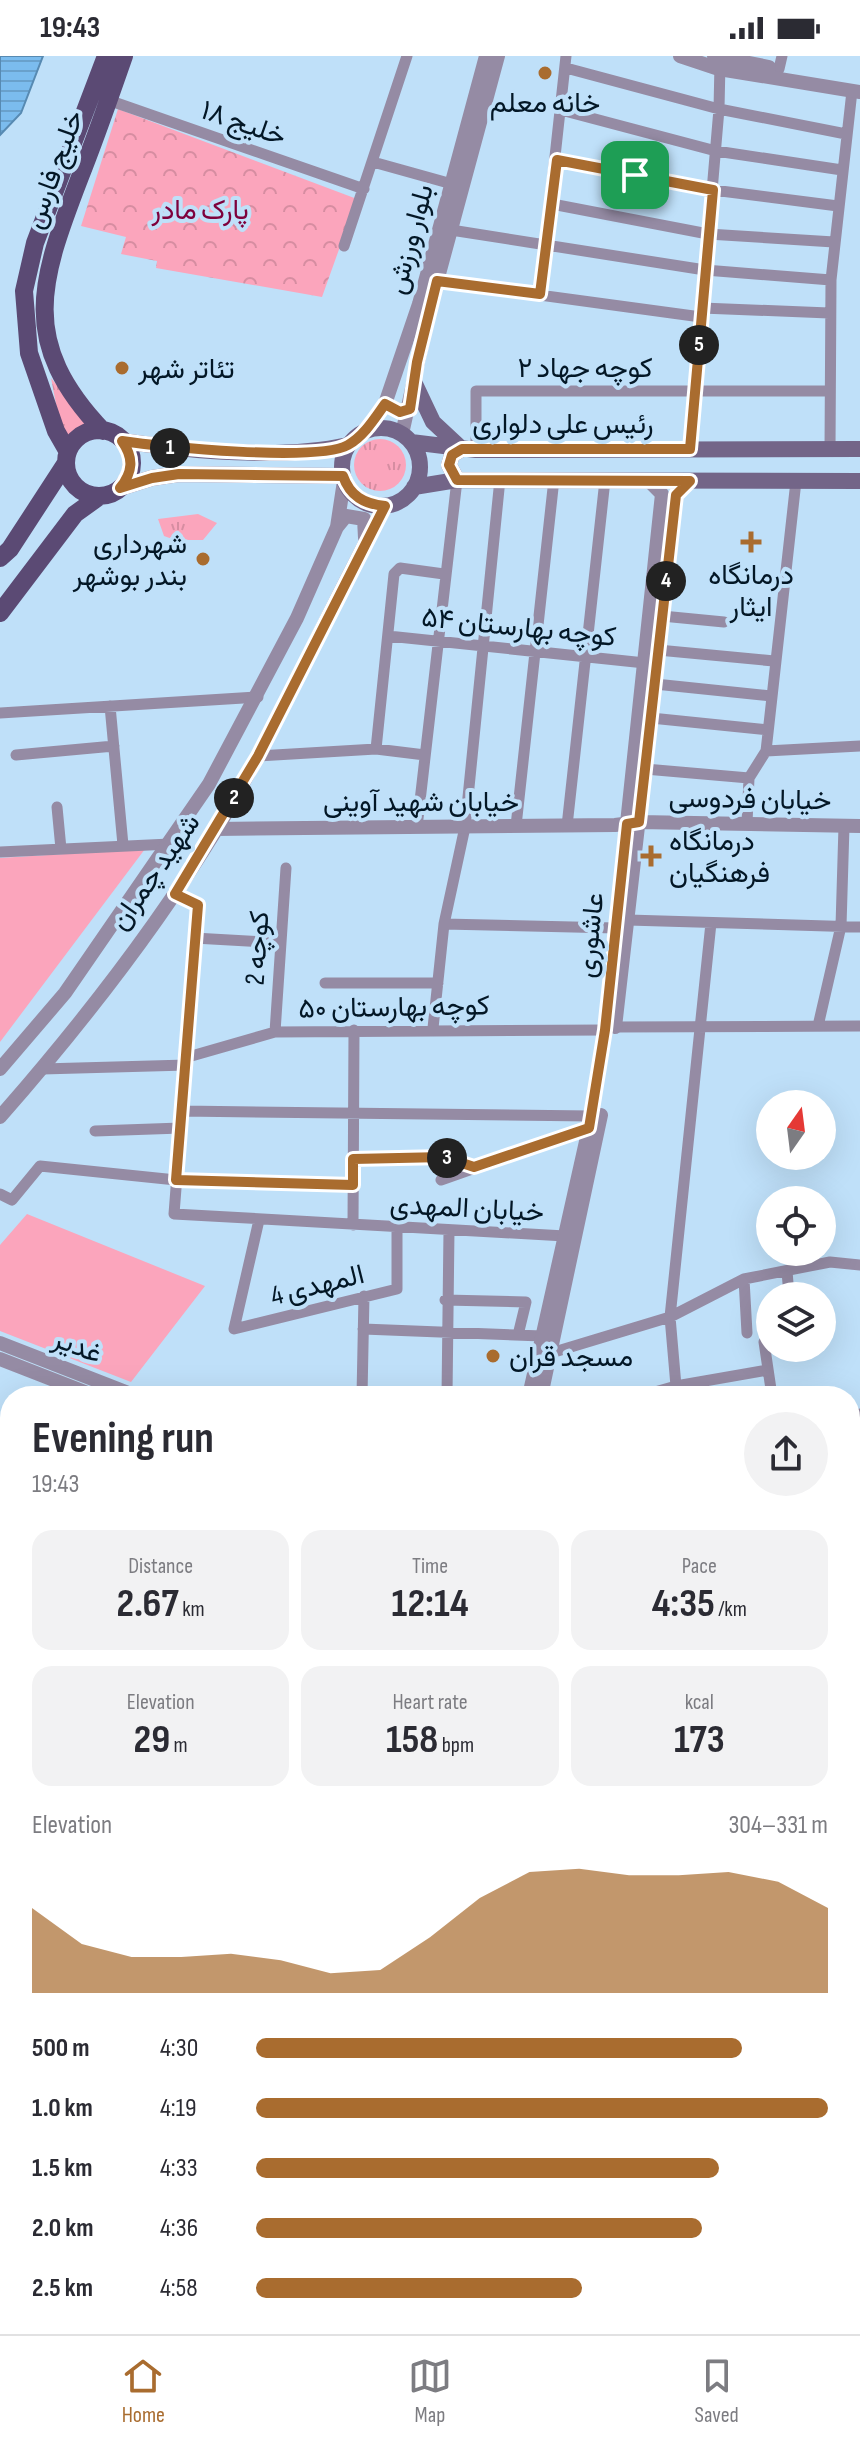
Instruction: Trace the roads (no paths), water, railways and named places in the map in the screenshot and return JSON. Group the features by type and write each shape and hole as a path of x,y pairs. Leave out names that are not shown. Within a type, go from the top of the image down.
{"main road":[{"name":"خلیج فارس","path":"67,457 29,353 24,291 44,217 106,56"},
{"name":"خلیج فارس","path":"103,431 84,411 57,370 43,319 44,294 54,249 124,56"},
{"path":"415,384 433,422 469,449"},
{"path":"391,429 407,438 420,464 414,487 397,502 385,506 360,500 344,478 343,456 348,445 366,430 391,429"},
{"path":"0,558 10,549 82,435 103,431 122,441 183,450 322,451 348,445"},
{"name":"رئیس علی دلواری","path":"407,438 469,449 860,449"},
{"path":"120,488 131,470 131,460 122,441"},
{"path":"457,480 449,465 452,455 469,449"},
{"path":"67,457 72,483 90,495 100,496"},
{"path":"0,613 75,514 100,496 120,488 179,474 344,478"},
{"name":"رئیس علی دلواری","path":"414,487 457,480 500,479 860,481"}],"street":[{"path":"344,246 407,56"},
{"name":"بلوار ورزش","path":"366,430 385,404 419,304 486,56"},
{"name":"بلوار ورزش","path":"407,438 417,362 498,56"},
{"path":"680,56 781,63 857,89"},
{"path":"719,60 857,89"},
{"path":"690,449 716,151 719,60"},
{"path":"540,294 566,62 719,109 846,134"},
{"path":"830,449 831,280 846,134 857,89"},
{"name":"خلیج ۱۸","path":"108,100 364,189"},
{"path":"561,110 716,151 842,170"},
{"path":"557,160 713,190 838,206"},
{"path":"373,162 452,184"},
{"path":"552,204 708,234 834,242"},
{"path":"451,230 547,248 705,270 831,280"},
{"path":"437,281 701,313 829,313"},
{"name":"کوچه جهاد ۲","path":"469,449 476,391 829,391"},
{"path":"385,404 400,412 410,409"},
{"name":"شهید چمران","path":"0,1069 65,993 170,844 258,697 337,527 344,478"},
{"path":"433,1028 444,924 465,827 500,479"},
{"path":"516,826 554,479"},
{"path":"417,827 457,480"},
{"path":"567,826 605,480"},
{"name":"عاشوری","path":"543,1386 595,1152 610,1028 633,823 662,494 648,480"},
{"name":"عاشوری","path":"633,823 645,769 676,495 690,481"},
{"path":"747,823 749,778 766,751 796,481"},
{"name":"شهید چمران","path":"0,1117 42,1069 175,894 216,829 258,756 385,506"},
{"path":"337,527 346,516 364,519 365,542"},
{"path":"376,749 396,570 444,574"},
{"path":"662,616 724,622"},
{"name":"کوچه بهارستان ۵۴","path":"388,636 645,663"},
{"path":"658,650 774,661"},
{"path":"655,684 771,696"},
{"path":"0,713 258,697"},
{"path":"110,706 123,845"},
{"path":"651,718 768,730"},
{"path":"16,755 114,746"},
{"path":"766,751 860,746"},
{"path":"258,756 376,749 425,755"},
{"path":"645,769 749,778"},
{"path":"57,807 61,849"},
{"name":"خیابان شهید آوینی","path":"216,829 633,823"},
{"name":"خیابان فردوسی","path":"633,823 860,826"},
{"path":"818,1026 841,926 844,826"},
{"path":"0,852 170,844"},
{"name":"کوچه 2","path":"275,1032 286,868"},
{"path":"175,894 198,905 176,1180"},
{"path":"444,924 711,923 860,927"},
{"path":"711,923 670,1317 676,1386 768,1370"},
{"path":"194,938 280,943"},
{"path":"325,983 438,983"},
{"name":"کوچه بهارستان ۵۰","path":"42,1069 187,1061 275,1032 860,1026"},
{"name":"عاشوری","path":"531,1386 610,1028"},
{"path":"353,1225 354,1030"},
{"path":"182,1111 353,1113 590,1122"},
{"path":"441,1180 590,1122"},
{"path":"95,1131 181,1128"},
{"path":"353,1159 444,1157 474,1167"},
{"path":"0,1194 12,1200 40,1166 176,1180 353,1185"},
{"name":"خیابان المهدی","path":"176,1180 174,1214 565,1236"},
{"name":"المهدی 4","path":"259,1220 234,1329 397,1289 397,1227"},
{"path":"447,1386 445,1300 449,1230"},
{"path":"551,1353 670,1317 744,1279 830,1262 860,1265"},
{"path":"787,1271 788,1282"},
{"path":"744,1279 747,1333"},
{"path":"362,1386 364,1296"},
{"path":"445,1300 526,1302 518,1335"},
{"path":"363,1329 542,1336"},
{"name":"غدیر","path":"0,1343 110,1386"},
{"name":"غدیر","path":"0,1359 56,1386"},
{"path":"767,1362 770,1386"}],"water":[{"path":"0,56 43,56 21,113 0,135"}],"place":[{"name":"خانه معلم","path":"545,73"},
{"name":"تئاتر شهر","path":"122,368"},
{"name":"درمانگاه ایثار","path":"751,542"},
{"name":"شهرداری بندر بوشهر","path":"203,559"},
{"name":"درمانگاه فرهنگیان","path":"651,856"},
{"name":"مسجد قران","path":"493,1356"}],"park label":[{"name":"پارک مادر","path":"200,209"}]}
